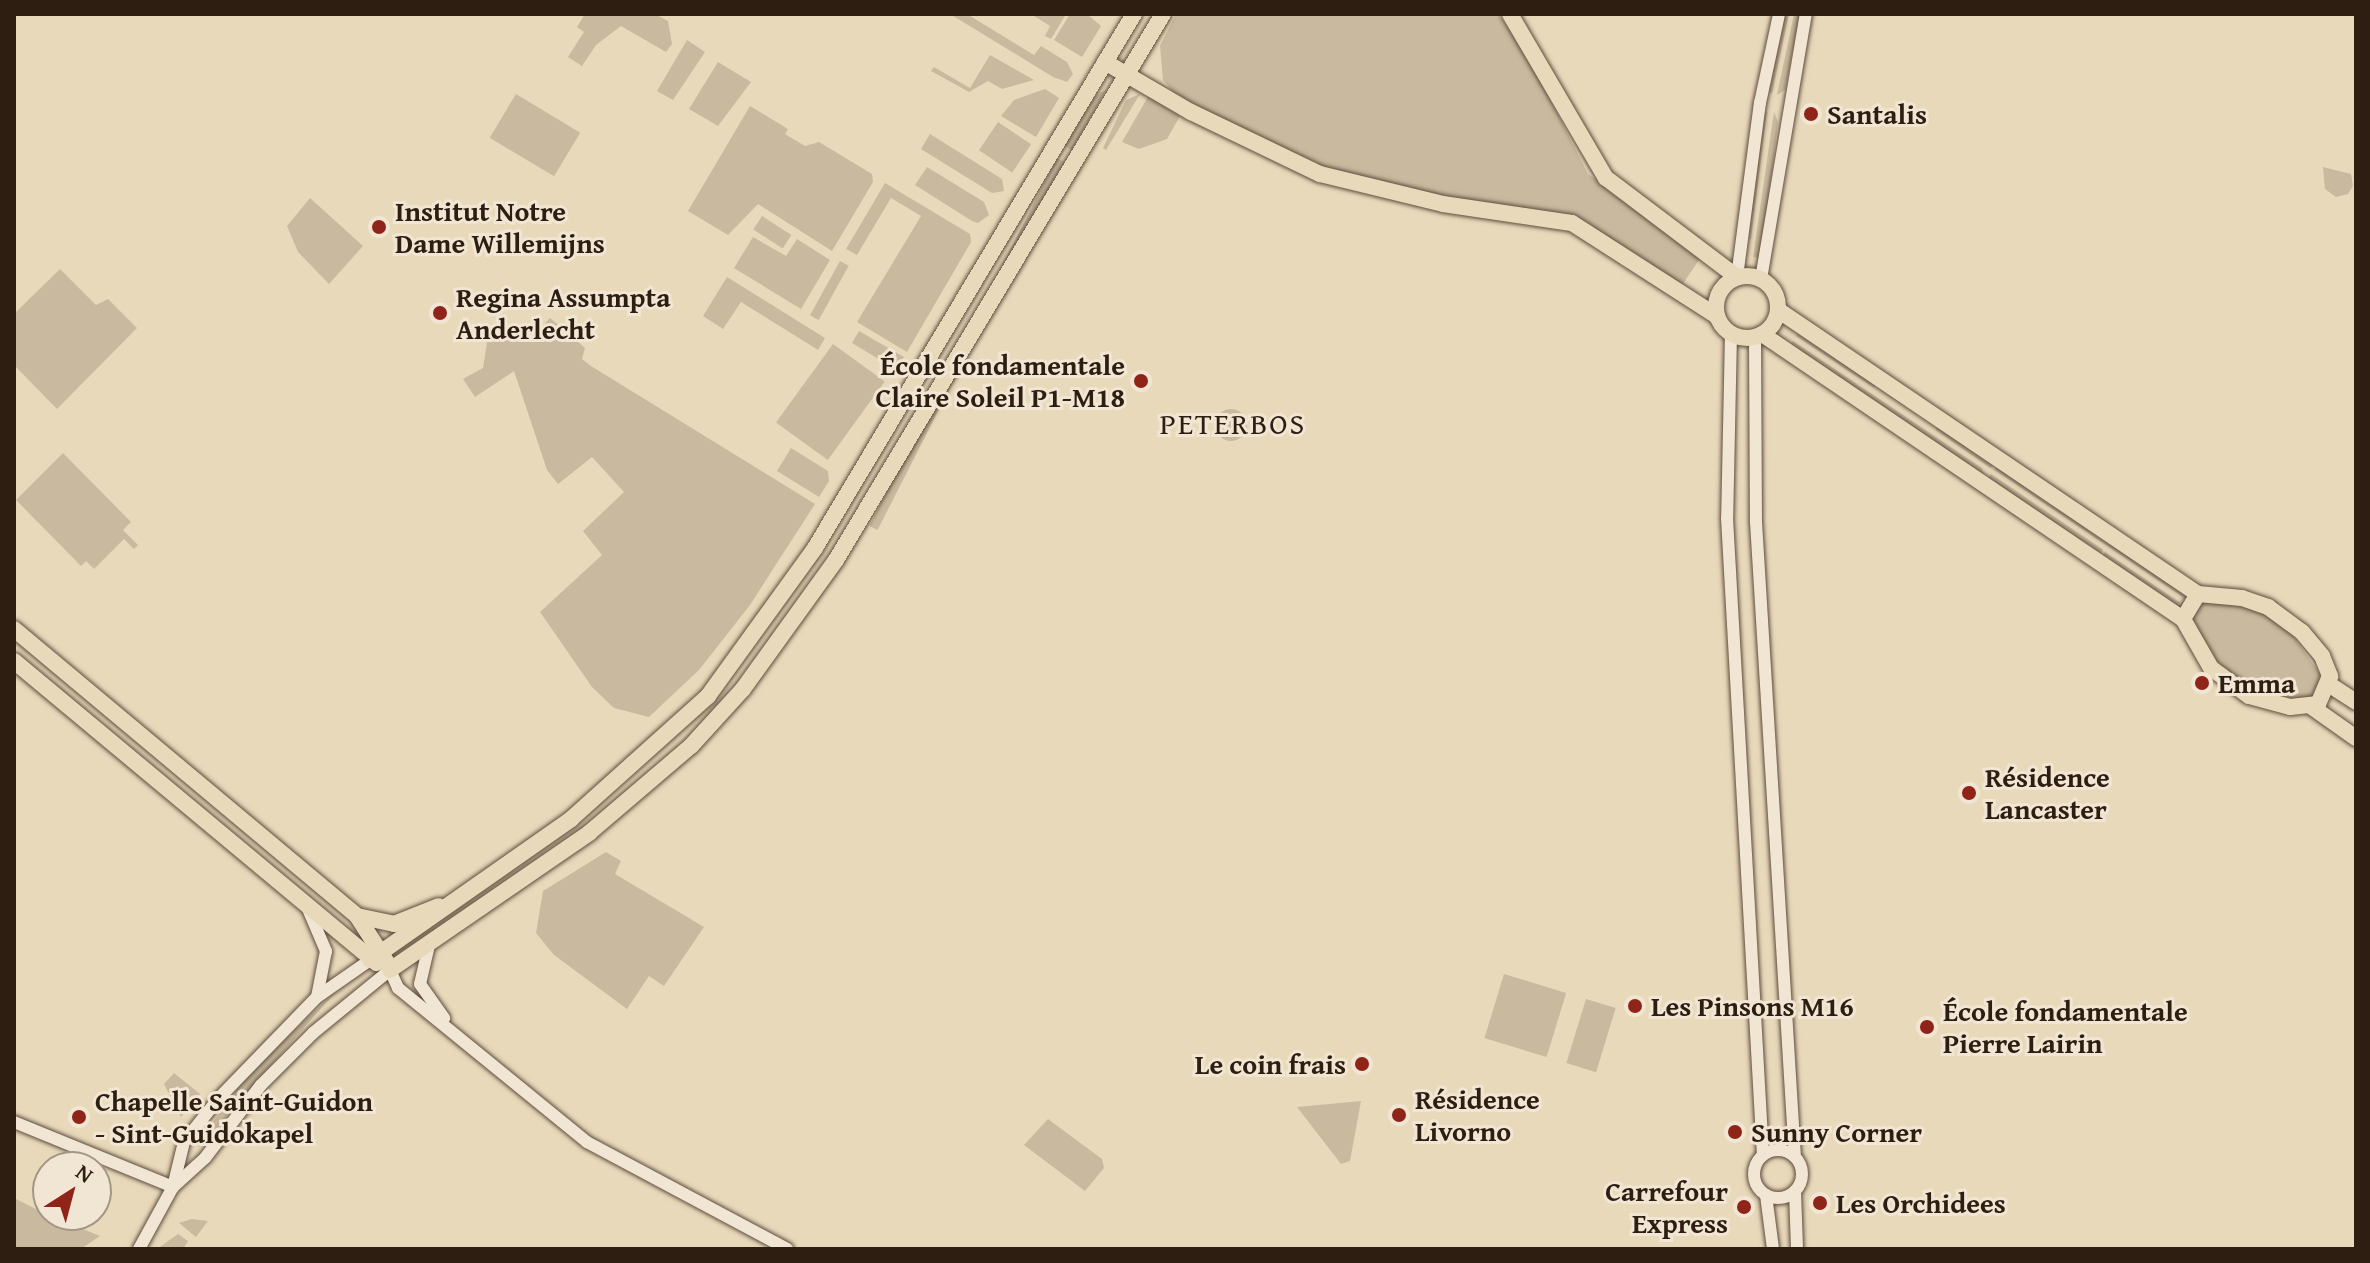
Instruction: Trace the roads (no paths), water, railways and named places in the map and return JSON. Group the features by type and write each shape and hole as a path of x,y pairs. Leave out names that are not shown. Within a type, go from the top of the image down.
{"main road":[{"path":"376,956 429,922 447,903 618,781 708,696 815,548 1134,14"},
{"path":"14,661 306,905 376,956 390,970 589,833 691,746 743,689 836,560 1163,14"},
{"path":"1510,14 1606,178 1737,277 1761,279 1774,293 1778,310 2198,594 2242,598 2282,616 2322,656 2330,685 2356,702"},
{"path":"1105,62 1191,112 1320,174 1417,199 1572,223 1717,316 1731,334 1759,336 2183,619 2199,653 2240,691 2279,704 2312,707 2356,738"},
{"path":"1717,316 1717,297 1737,277"},
{"path":"1759,336 1778,310"},
{"path":"2183,619 2198,594"},
{"path":"14,629 357,916 376,956"},
{"path":"14,641 37,660 61,668"},
{"path":"2312,707 2330,685"},
{"path":"357,916 394,924 447,903"}],"street":[{"path":"1737,277 1760,103 1779,14"},
{"path":"1761,279 1806,14"},
{"path":"1731,334 1727,518 1763,1155 1754,1177 1766,1195 1773,1249"},
{"path":"1759,336 1756,522 1795,1157 1802,1170 1795,1191 1797,1249"},
{"path":"306,905 326,951 317,997"},
{"path":"430,941 420,984 452,1031"},
{"path":"139,1249 173,1187 184,1142 241,1071 317,997 376,956"},
{"path":"173,1187 205,1158 292,1054 390,970 398,988 603,1153 787,1249"},
{"path":"14,1122 173,1187"},
{"path":"1763,1155 1777,1150 1795,1157"},
{"path":"1766,1195 1781,1198 1795,1191"}],"place":[{"name":"Santalis","path":"1811,114"},
{"name":"Institut Notre Dame Willemijns","path":"379,227"},
{"name":"Regina Assumpta Anderlecht","path":"440,313"},
{"name":"École fondamentale Claire Soleil P1-M18","path":"1141,381"},
{"name":"Emma","path":"2202,683"},
{"name":"Résidence Lancaster","path":"1969,793"},
{"name":"Les Pinsons M16","path":"1635,1006"},
{"name":"École fondamentale Pierre Lairin","path":"1927,1027"},
{"name":"Le coin frais","path":"1362,1064"},
{"name":"Résidence Livorno","path":"1399,1115"},
{"name":"Chapelle Saint-Guidon - Sint-Guidokapel","path":"79,1117"},
{"name":"Sunny Corner","path":"1735,1132"},
{"name":"Les Orchidees","path":"1820,1203"},
{"name":"Carrefour Express","path":"1744,1207"}],"district":[{"name":"PETERBOS","path":"1233,423"}]}
